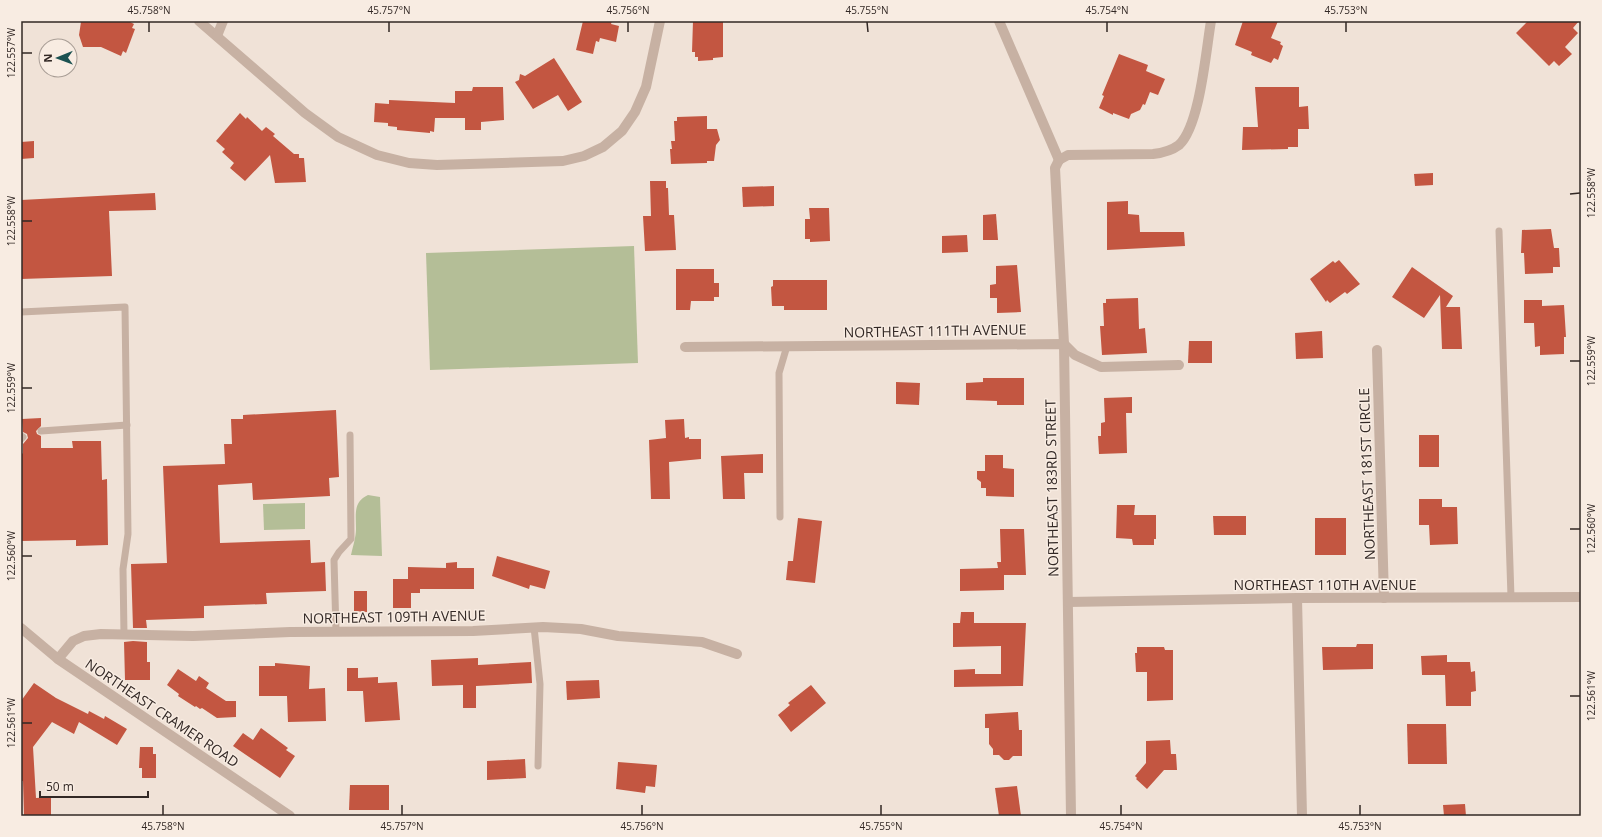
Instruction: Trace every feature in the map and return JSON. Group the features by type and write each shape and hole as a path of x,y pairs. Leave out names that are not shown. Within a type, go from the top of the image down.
{"street":[{"path":"199,21 317,122 338,137 378,155 409,163 437,165 552,162 584,156 594,152 622,131 635,112 646,87 660,21"},
{"path":"217,36 223,21"},
{"path":"999,21 1058,160 1068,156 1162,153 1178,145 1187,134 1196,110 1211,21"},
{"name":"NORTHEAST 183RD STREET","path":"1058,160 1055,168 1064,344 1071,816"},
{"path":"1064,344 1075,355 1101,367 1179,365"},
{"name":"NORTHEAST 111TH AVENUE","path":"685,347 1064,344"},
{"name":"NORTHEAST 181ST CIRCLE","path":"1377,350 1384,598"},
{"name":"NORTHEAST 110TH AVENUE","path":"1068,602 1297,598 1581,597"},
{"path":"1297,598 1302,816"},
{"name":"NORTHEAST 109TH AVENUE","path":"58,659 73,641 84,636 193,636 336,632 473,632 534,627 581,629 618,636 702,642 737,654"},
{"name":"NORTHEAST CRAMER ROAD","path":"21,628 58,659 290,816"}],"lane":[{"path":"1499,231 1511,597"},
{"path":"21,312 125,307 128,534 122,569 124,635"},
{"path":"780,517 779,372 787,346"},
{"path":"41,430 127,425"},
{"path":"336,632 334,560 351,539 352,518 350,435"},
{"path":"534,627 540,684 538,766"}],"green space":[{"path":"634,246 638,363 430,370 426,253"},
{"path":"368,495 380,497 382,556 351,555 356,532 356,509 360,501"},
{"path":"305,503 305,529 264,530 263,504"}],"building":[{"path":"128,21 134,24 132,28 135,29 126,53 123,51 121,56 101,47 83,47 79,35 81,22"},
{"path":"583,21 612,21 611,24 619,26 616,42 600,38 599,42 596,41 593,54 576,50"},
{"path":"693,21 723,21 723,57 713,58 713,60 698,61 698,57 695,57 695,52 692,52"},
{"path":"1243,21 1278,21 1271,38 1281,42 1280,44 1283,46 1278,60 1274,58 1271,63 1251,55 1252,52 1235,45"},
{"path":"1528,21 1579,21 1573,28 1578,33 1565,47 1572,54 1559,66 1554,61 1549,66 1516,33"},
{"path":"1119,54 1148,65 1146,71 1165,79 1158,95 1150,92 1145,105 1143,104 1140,110 1131,114 1129,119 1113,113 1113,115 1099,108 1104,96 1102,95"},
{"path":"554,58 582,102 568,111 558,95 533,109 515,82 519,80 520,74 525,76"},
{"path":"473,87 503,87 504,120 481,122 481,130 465,130 465,118 435,118 434,132 430,131 430,133 397,130 397,127 388,126 388,123 374,122 375,103 389,104 389,100 455,103 455,91 472,91"},
{"path":"1255,87 1299,87 1299,107 1308,106 1309,129 1298,129 1298,147 1288,147 1288,149 1242,150 1243,127 1258,127"},
{"path":"240,113 246,119 247,117 262,131 266,127 275,134 273,136 294,154 299,154 299,158 304,158 306,182 275,183 270,155 245,181 230,168 234,163 222,152 225,149 216,141"},
{"path":"707,116 707,129 717,129 720,140 716,145 714,161 707,161 707,163 671,164 671,141 675,141 674,121 677,121 677,117"},
{"path":"34,141 34,158 21,159 21,142"},
{"path":"1433,173 1433,185 1415,186 1414,174"},
{"path":"650,181 666,181 666,188 668,188 669,215 674,215 676,250 645,251 643,216 651,216"},
{"path":"774,186 774,206 743,207 742,187"},
{"path":"155,193 156,210 109,211 112,276 21,279 21,200"},
{"path":"1128,201 1128,214 1139,215 1140,232 1184,232 1185,246 1107,250 1107,202"},
{"path":"809,208 829,208 830,241 810,242 810,239 805,239 805,219 810,219"},
{"path":"996,214 998,240 983,240 983,215"},
{"path":"1551,229 1554,248 1559,248 1560,267 1553,267 1553,273 1525,274 1524,253 1521,253 1522,230"},
{"path":"967,235 968,252 942,253 942,236"},
{"path":"1339,260 1360,284 1347,294 1345,292 1330,303 1327,300 1326,302 1310,279 1333,261 1335,263"},
{"path":"1017,265 1021,312 997,313 997,298 990,298 990,285 996,284 996,266"},
{"path":"1412,267 1453,296 1446,307 1460,307 1462,349 1442,349 1440,295 1424,318 1392,297"},
{"path":"676,269 714,269 714,283 719,283 719,297 714,297 714,301 691,301 690,310 676,310"},
{"path":"773,280 827,280 827,310 784,310 784,306 772,306 771,287 773,286"},
{"path":"1138,298 1139,329 1145,328 1147,353 1102,355 1100,326 1104,326 1103,303 1106,303 1106,299"},
{"path":"1524,300 1542,300 1542,306 1564,305 1566,337 1564,337 1564,354 1540,355 1540,346 1535,347 1534,323 1524,323"},
{"path":"1322,331 1323,358 1296,359 1295,333"},
{"path":"1189,341 1212,341 1212,363 1188,363"},
{"path":"983,378 1024,378 1024,405 997,405 997,401 966,400 966,383 983,382"},
{"path":"896,382 920,383 919,405 896,404"},
{"path":"1132,397 1132,413 1126,413 1127,453 1099,454 1098,436 1101,436 1101,423 1105,422 1104,398"},
{"path":"336,410 339,477 329,478 330,496 253,500 252,483 218,485 220,543 310,540 311,563 325,562 326,591 266,593 267,604 204,606 204,618 146,620 147,628 133,628 131,564 167,563 163,466 225,464 224,444 232,444 231,419 243,419 243,415"},
{"path":"41,418 41,426 36,431 37,434 41,436 41,448 73,448 72,441 101,441 102,480 107,479 108,545 76,546 76,540 21,541 21,455 23,453 23,444 28,438 27,434 23,432 22,419"},
{"path":"684,419 685,438 689,437 689,439 701,439 701,459 669,462 670,499 651,499 649,440 666,438 665,420"},
{"path":"1419,435 1439,435 1439,467 1419,467"},
{"path":"763,454 763,473 744,473 745,499 723,499 721,456"},
{"path":"985,455 1003,455 1003,468 1014,469 1014,497 986,496 986,488 981,488 981,482 977,479 977,471 985,471"},
{"path":"1419,499 1442,499 1442,507 1457,507 1458,544 1430,545 1429,525 1419,525"},
{"path":"1117,505 1135,505 1134,515 1156,515 1156,539 1154,539 1154,545 1133,545 1132,539 1116,538"},
{"path":"1213,516 1246,516 1246,535 1214,535"},
{"path":"798,518 822,521 815,583 786,580 788,561 793,561"},
{"path":"1315,518 1346,518 1346,555 1315,555"},
{"path":"1000,529 1024,529 1026,575 1004,575 1004,590 960,591 960,569 998,568 997,562 1001,562"},
{"path":"497,556 550,571 545,589 530,585 529,589 492,576"},
{"path":"457,562 457,568 474,568 474,589 420,589 420,593 411,593 411,608 393,608 393,579 408,579 408,567 446,568 446,563"},
{"path":"354,591 367,591 367,612 354,611"},
{"path":"961,612 974,612 974,623 1026,623 1023,686 954,687 954,670 975,669 975,674 1001,674 1001,646 953,647 953,623 960,623"},
{"path":"124,642 147,642 147,662 150,662 150,680 125,680"},
{"path":"1357,644 1373,644 1373,669 1323,670 1322,647 1356,647"},
{"path":"1137,647 1164,647 1165,650 1173,650 1173,700 1147,701 1147,672 1136,672 1135,653 1137,653"},
{"path":"1447,655 1447,662 1470,662 1471,672 1475,671 1476,691 1471,692 1471,706 1446,706 1445,675 1422,675 1421,656"},
{"path":"478,658 478,665 531,662 532,683 476,686 476,708 463,708 463,685 432,686 431,660"},
{"path":"275,663 310,666 309,689 325,688 326,721 288,722 287,696 259,696 259,666 275,666"},
{"path":"347,668 358,668 358,678 378,677 378,683 397,682 400,720 365,722 363,691 347,691"},
{"path":"178,669 196,681 199,676 209,683 206,688 226,701 236,701 236,717 217,718 202,708 200,709 196,706 195,707 178,696 179,694 167,685"},
{"path":"599,680 600,698 567,700 566,681"},
{"path":"34,683 56,698 88,714 89,711 104,719 105,716 127,729 117,745 79,722 74,734 52,722 33,747 36,798 51,797 51,816 24,816 23,781 21,781 21,701"},
{"path":"811,685 826,703 791,732 778,715 790,705 788,703"},
{"path":"1018,712 1019,730 1022,730 1022,756 1013,756 1009,760 1004,760 999,755 993,755 993,749 989,744 989,728 985,728 985,714"},
{"path":"1407,724 1446,724 1447,764 1408,764"},
{"path":"261,728 288,748 286,750 295,756 280,778 233,746 243,733 253,740"},
{"path":"1170,740 1171,754 1176,754 1177,770 1164,770 1147,789 1136,779 1137,778 1135,776 1146,763 1146,741"},
{"path":"140,747 153,747 153,754 156,754 156,778 142,778 142,768 139,768"},
{"path":"525,759 526,778 487,780 487,761"},
{"path":"618,762 657,765 655,787 646,786 645,793 616,789"},
{"path":"350,785 389,785 389,810 349,810"},
{"path":"1017,786 1021,816 999,816 995,788"},
{"path":"1465,804 1466,816 1444,816 1443,805"}]}
